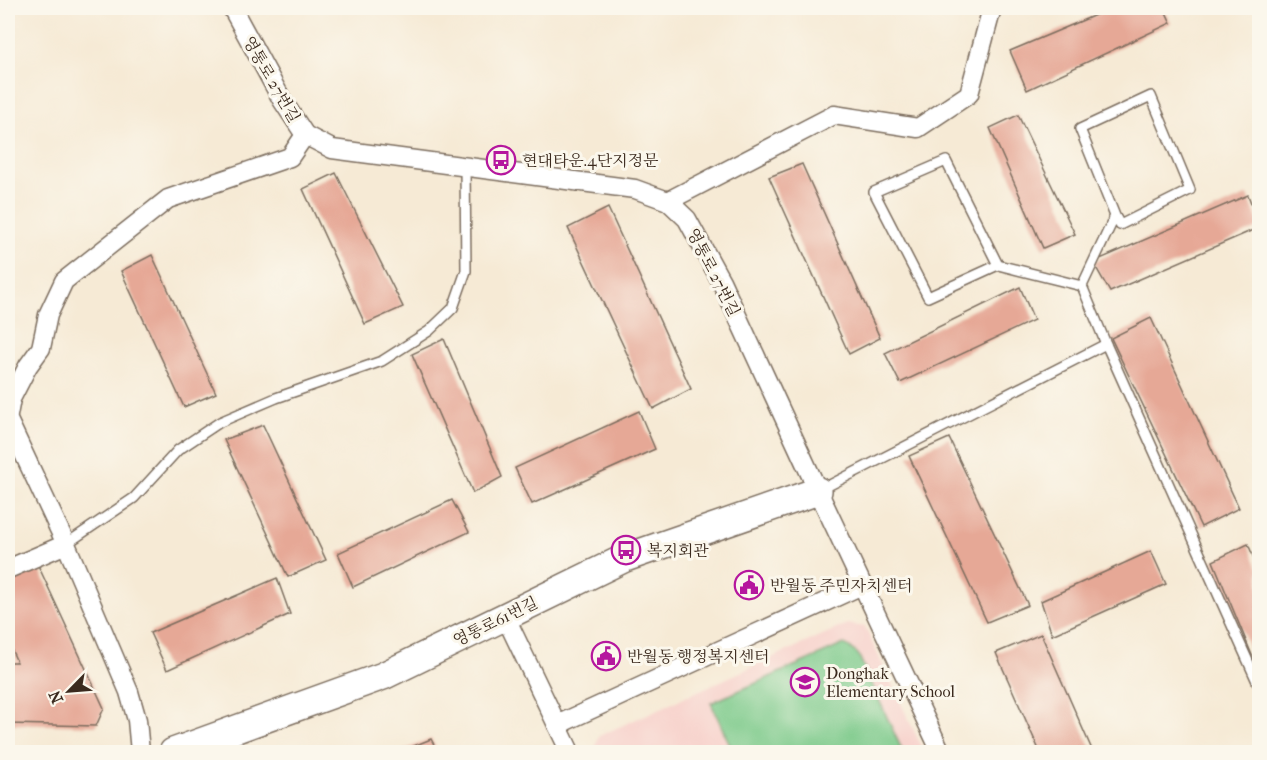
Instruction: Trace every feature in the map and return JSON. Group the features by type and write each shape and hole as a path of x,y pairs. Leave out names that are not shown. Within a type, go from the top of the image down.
{"street":[{"name":"영통로 27번길","path":"232,8 282,100 305,135 332,148 635,189 668,201 687,219 722,281 941,753"},
{"path":"668,201 834,115 918,128 969,94 992,8"},
{"path":"290,157 305,135"},
{"path":"8,415 11,399 28,366 41,348 48,315 64,281 168,198 290,157 332,148"},
{"path":"8,420 66,544 129,692 136,720 140,753"},
{"name":"영통로61번길","path":"173,753 383,675 625,558 818,491"},
{"path":"8,569 66,544"},
{"path":"557,725 862,585"},
{"path":"505,616 570,753"}],"lane":[{"path":"1115,216 1120,225 1190,190 1152,96 1080,129 1115,216 1082,286 1260,688"},
{"path":"998,265 946,161 874,192 928,297 998,265 1082,286"},
{"path":"66,544 134,498 178,450 220,422 276,398 382,361 429,331 453,308 466,271 465,166"},
{"path":"818,491 1106,344"}],"shaded area":[{"name":"Donghak Elementary School","path":"847,624 865,627 924,752 594,752 599,736"}],"green space":[{"path":"844,644 858,654 903,752 733,752 711,703"}],"building":[{"path":"1112,8 1164,8 1171,23 1027,90 1010,51"},
{"path":"1018,115 1075,234 1043,248 990,128"},
{"path":"802,164 880,338 849,354 769,177"},
{"path":"336,173 403,307 365,324 303,189"},
{"path":"1248,195 1260,227 1110,292 1093,262"},
{"path":"608,208 691,389 653,409 568,228"},
{"path":"152,255 216,393 184,407 121,271"},
{"path":"1020,287 1034,320 900,383 885,353"},
{"path":"1151,318 1239,508 1201,527 1111,338"},
{"path":"444,339 502,477 473,493 412,354"},
{"path":"639,411 655,449 532,504 515,468"},
{"path":"263,425 326,560 288,577 224,440"},
{"path":"949,438 1028,605 987,622 909,456"},
{"path":"452,500 469,532 353,587 338,553"},
{"path":"1248,544 1259,570 1259,672 1213,561"},
{"path":"1151,551 1166,584 1052,635 1041,601"},
{"path":"37,563 104,708 96,726 8,724 8,662 17,662 8,642 8,576"},
{"path":"277,578 290,614 167,670 150,633"},
{"path":"1041,634 1093,752 1040,752 996,653"},
{"path":"431,739 438,752 399,752"}],"place":[{"name":"현대타운.4단지정문","path":"501,160"},
{"name":"복지회관","path":"626,550"},
{"name":"반월동 주민자치센터","path":"749,585"},
{"name":"반월동 행정복지센터","path":"606,656"},
{"name":"Donghak Elementary School","path":"805,682"}]}
